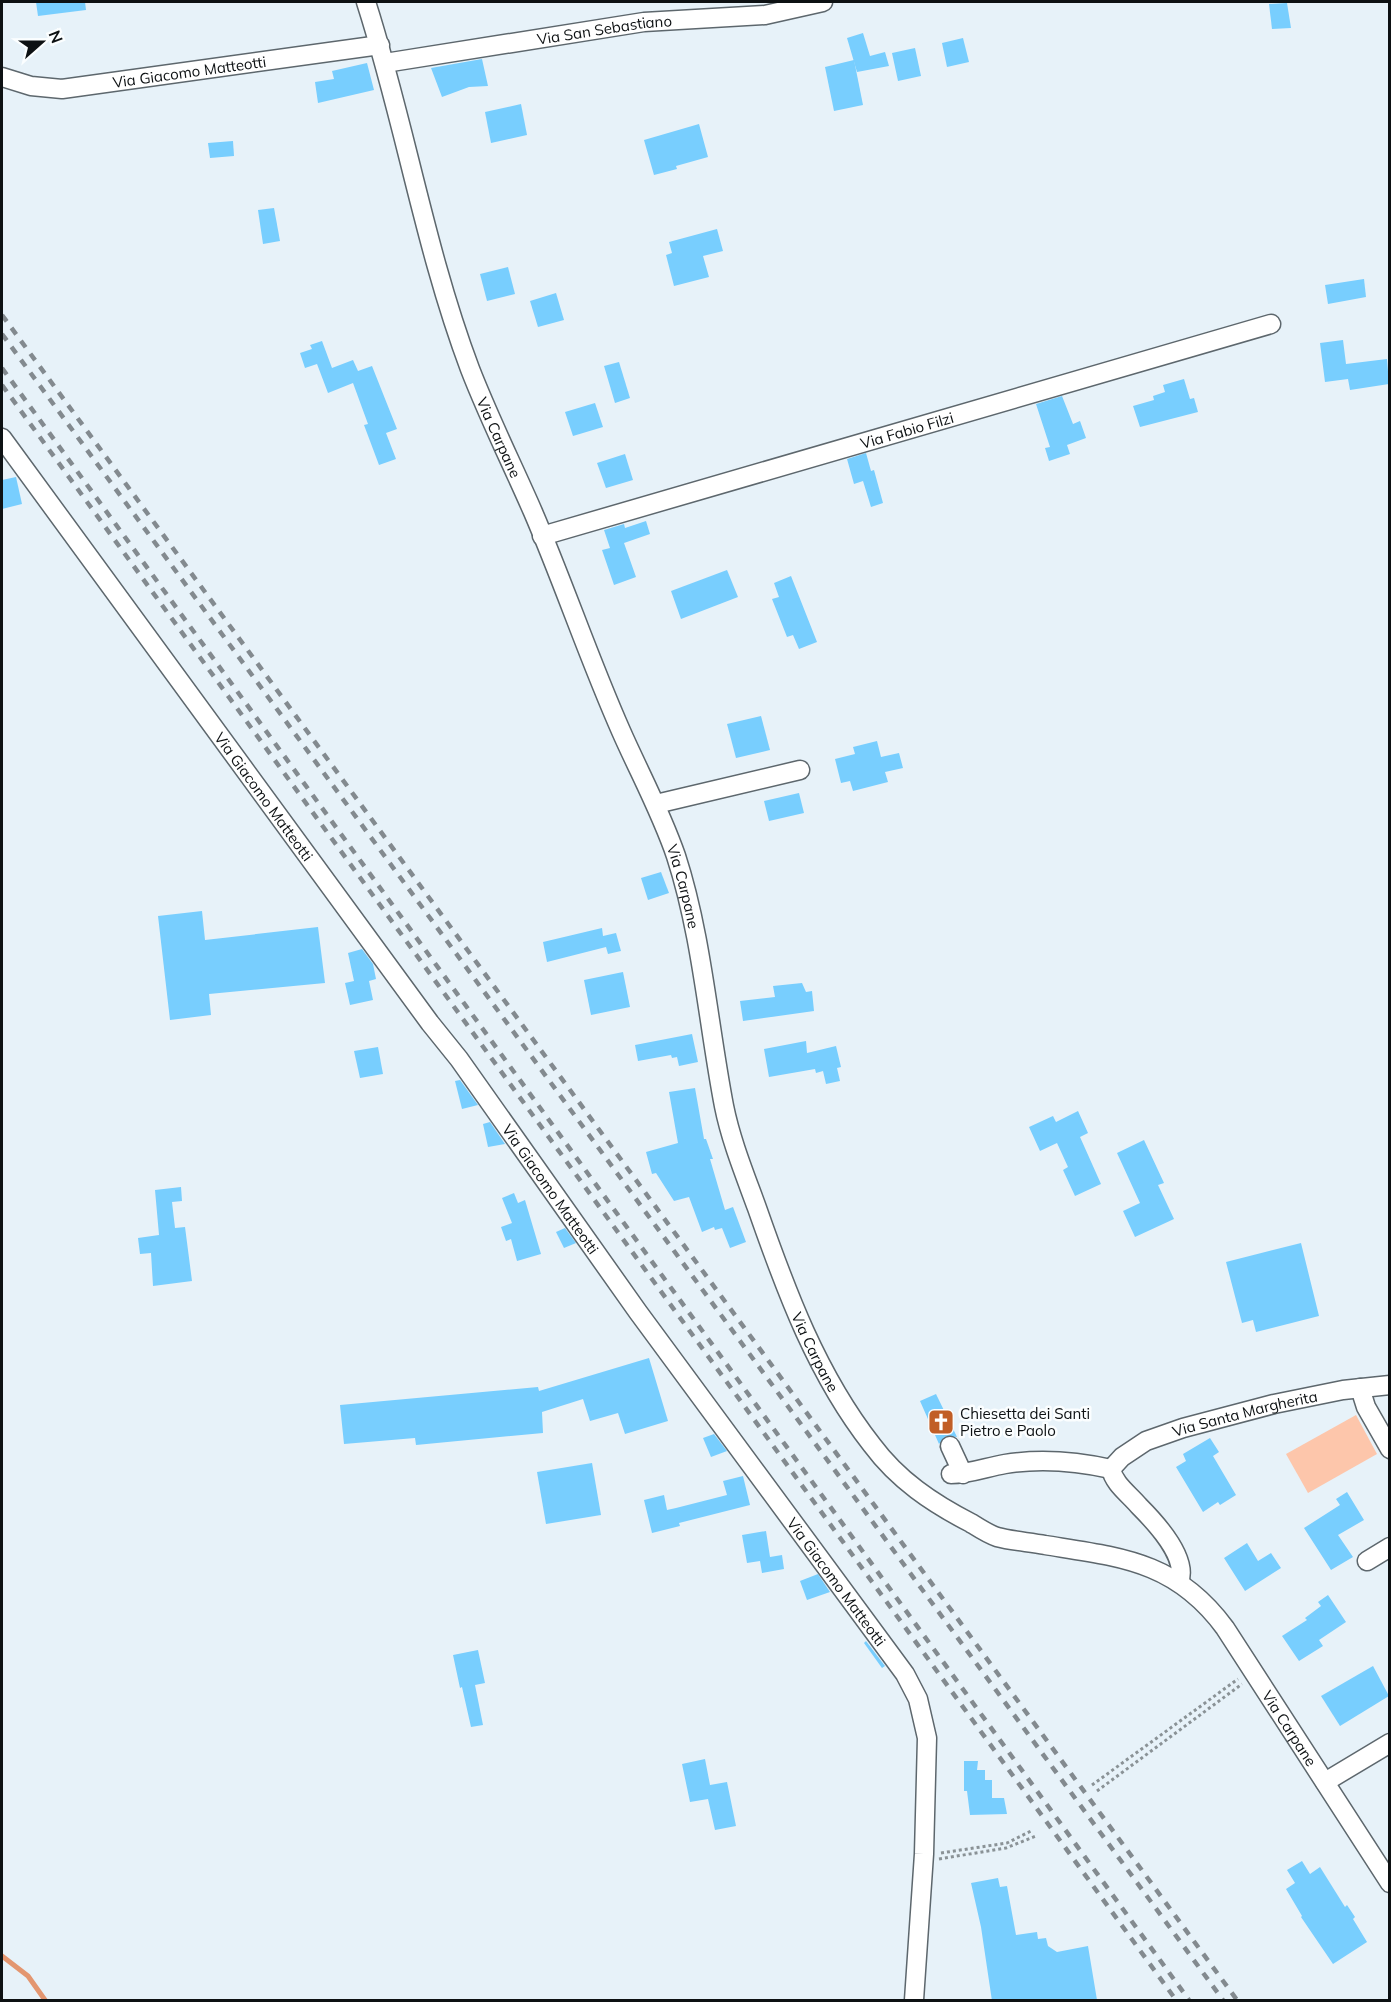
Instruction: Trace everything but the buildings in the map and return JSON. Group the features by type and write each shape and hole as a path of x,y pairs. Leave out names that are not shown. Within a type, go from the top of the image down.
{"street":[{"name":"Via Carpane","path":"366,2 385,63 428,230 460,342 621,732 656,804 674,851 690,908 714,1050 733,1138 767,1236 802,1326 829,1382 869,1442 887,1464 912,1488 943,1508 995,1536 1118,1556 1155,1569 1179,1582 1214,1613 1389,1882"},
{"name":"Via San Sebastiano","path":"385,63 665,20 743,18 765,15 823,2"},
{"name":"Via Giacomo Matteotti","path":"2,77 31,86 62,88 380,45"},
{"name":"Via Fabio Filzi","path":"542,536 1271,324"},
{"name":"Via Giacomo Matteotti","path":"2,438 423,1014 459,1059 638,1312 905,1674 918,1699 927,1738 924,1854 914,2001"},
{"path":"656,804 800,770"},
{"name":"Via Santa Margherita","path":"1111,1469 1122,1456 1146,1441 1183,1428 1274,1404 1389,1385"},
{"path":"1360,1388 1366,1407 1389,1449"},
{"path":"950,1446 957,1474 1004,1464 1047,1460 1084,1463 1111,1469 1112,1476 1119,1485 1171,1543 1182,1569 1179,1582"},
{"path":"1367,1561 1389,1547"},
{"path":"1325,1782 1389,1743"}],"path":[{"path":"1092,1785 1242,1676"},
{"path":"1097,1791 1245,1681"},
{"path":"933,1855 1007,1843 1034,1830"},
{"path":"946,1859 1006,1848 1036,1836"}],"shaded area":[{"path":"1356,1415 1377,1454 1308,1493 1286,1454"}],"waterway":[{"path":"2,1956 28,1976 45,2000"}],"railway":[{"path":"2,315 1237,2000"},
{"path":"2,334 1223,2000"},
{"path":"2,368 1189,2000"},
{"path":"2,385 1176,2000"}],"place":[{"name":"Chiesetta dei Santi Pietro e Paolo","path":"941,1422"}]}
